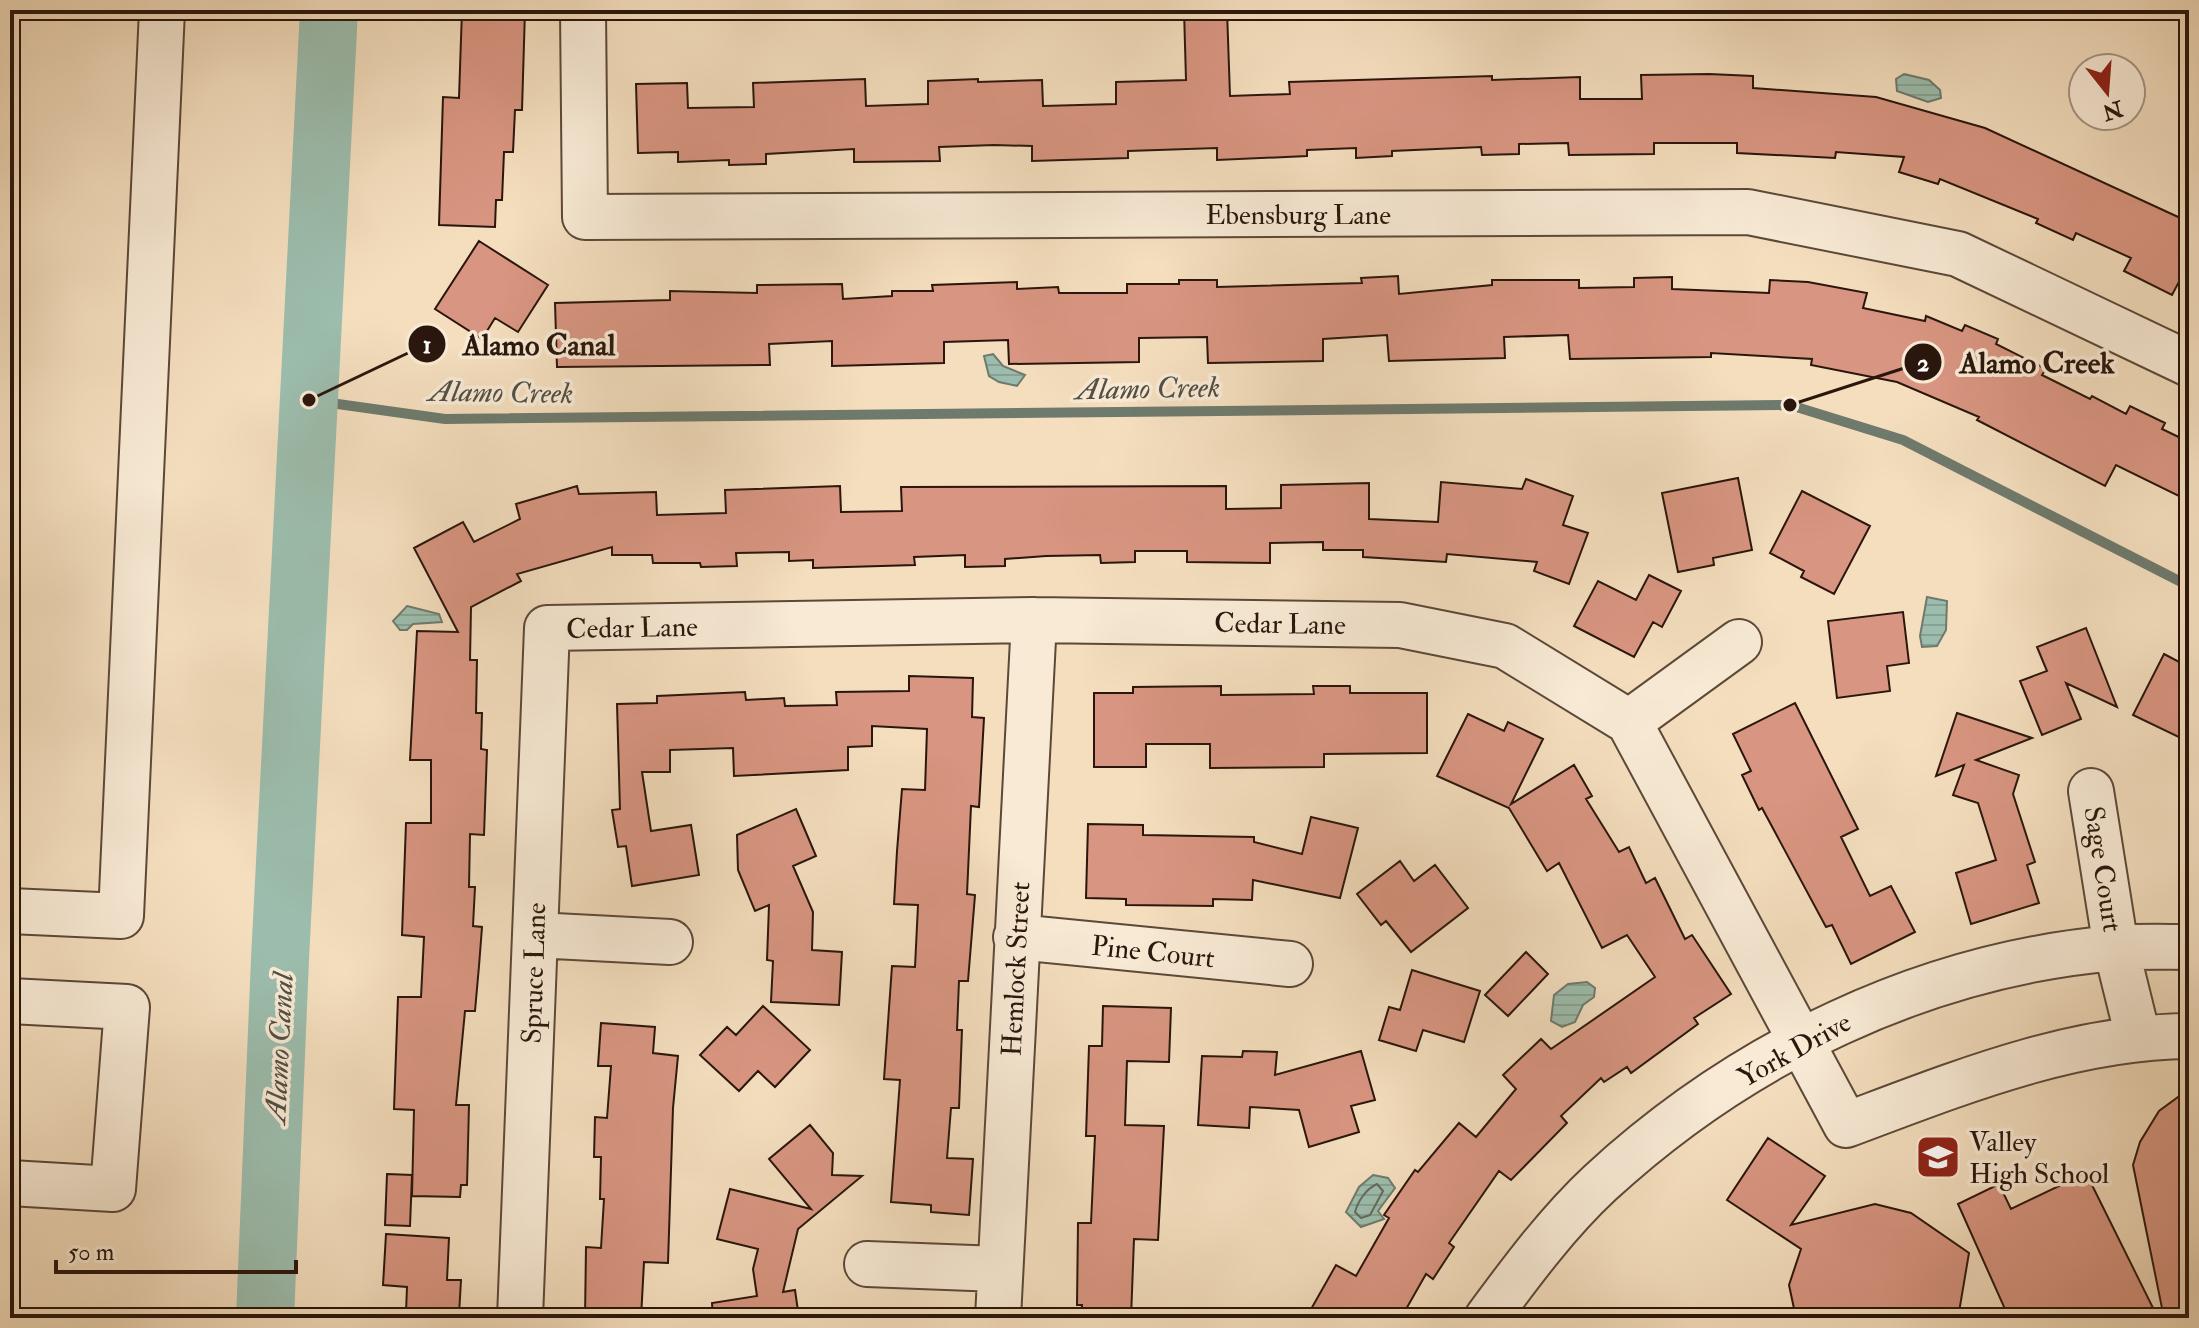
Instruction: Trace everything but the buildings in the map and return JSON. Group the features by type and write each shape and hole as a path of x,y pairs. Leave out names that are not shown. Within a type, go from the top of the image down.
{"street":[{"path":"10,911 121,916 162,10"},
{"name":"Ebensburg Lane","path":"583,10 585,217 1748,212 1958,254 2189,364"},
{"name":"Cedar Lane","path":"547,628 1034,620 1400,625 1505,646 1629,722"},
{"name":"Hemlock Street","path":"998,1318 1034,620"},
{"name":"Spruce Lane","path":"520,1318 547,628"},
{"path":"1739,642 1629,722 1846,1125 1987,1072 2138,1037 2189,1036"},
{"name":"Sage Court","path":"2091,791 2116,948 2138,1037"},
{"path":"535,935 670,942"},
{"name":"Pine Court","path":"1016,937 1290,964"},
{"name":"York Drive","path":"1487,1318 1524,1269 1599,1184 1693,1108 1801,1039 1913,992 2010,964 2116,948 2189,947"},
{"path":"10,1001 127,1007 113,1189 10,1183"},
{"path":"867,1264 999,1269"}],"water":[{"path":"1904,74 1929,80 1940,90 1941,98 1928,102 1897,91 1896,79"},
{"path":"993,354 1003,366 1025,375 1017,386 989,376 984,356"},
{"path":"1927,597 1947,601 1946,630 1937,646 1922,647 1920,636"},
{"path":"407,606 439,614 442,622 413,624 407,630 400,630 393,621"},
{"path":"1587,982 1595,988 1594,997 1583,1005 1575,1022 1562,1027 1551,1021 1554,995 1568,984"},
{"path":"1373,1175 1388,1178 1395,1188 1378,1211 1384,1219 1361,1227 1346,1212 1359,1187"}],"waterway":[{"name":"Alamo Canal","path":"265,1318 280,959 329,10"},
{"name":"Alamo Creek","path":"309,400 445,419 1790,405 1903,440 2189,586"}],"place":[{"name":"Alamo Canal","path":"309,400"},
{"name":"Alamo Creek","path":"1790,405"},
{"name":"Valley High School","path":"1938,1157"}]}
